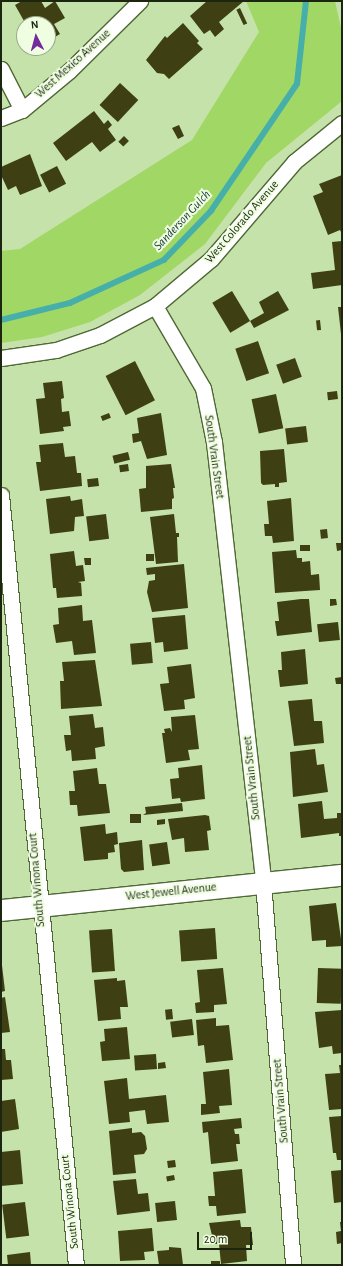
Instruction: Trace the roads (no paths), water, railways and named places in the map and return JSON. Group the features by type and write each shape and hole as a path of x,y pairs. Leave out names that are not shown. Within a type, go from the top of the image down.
{"main road":[{"name":"West Jewell Avenue","path":"1,910 342,875"}],"street":[{"name":"West Mexico Avenue","path":"1,118 22,110 69,71 140,1"},
{"path":"1,69 22,110"},
{"name":"West Colorado Avenue","path":"1,358 56,350 93,338 155,306 211,259 294,162 342,123"},
{"name":"South Vrain Street","path":"155,306 202,388 214,442 263,882 294,1265"},
{"name":"South Winona Court","path":"1,495 76,1265"}],"waterway":[{"name":"Sanderson Gulch","path":"1,320 70,303 164,260 211,211 297,84 306,1"}]}
